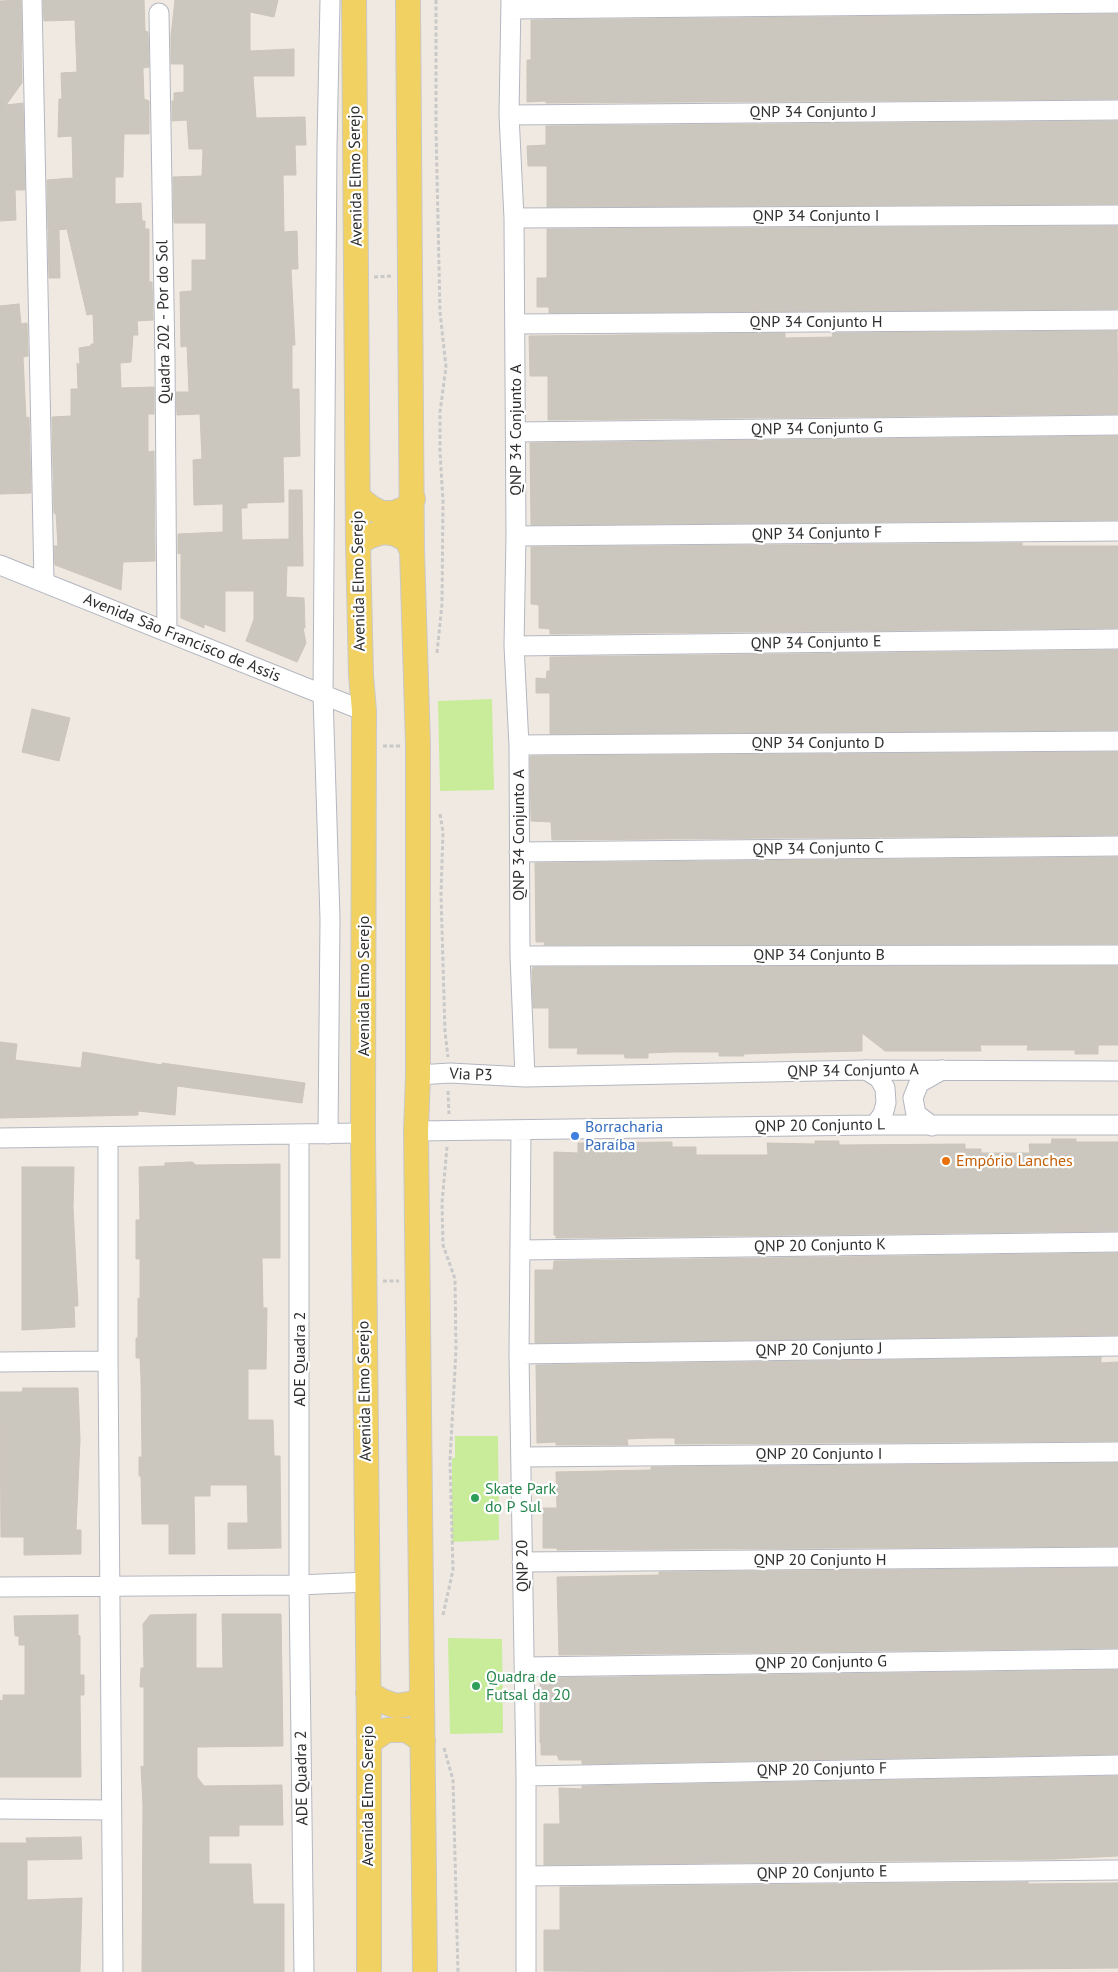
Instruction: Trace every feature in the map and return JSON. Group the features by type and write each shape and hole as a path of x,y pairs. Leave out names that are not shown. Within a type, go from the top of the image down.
{"main road":[{"name":"Avenida Elmo Serejo","path":"354,0 358,543 361,675 364,711 363,1134 369,1742 369,1972"},
{"path":"408,0 412,551 418,745 418,1075 416,1131 422,1698 433,1742 425,1972"},
{"path":"358,497 381,513 394,513 406,508 413,499"},
{"path":"358,543 370,536 383,532 396,534 407,540 412,551"},
{"path":"368,1693 396,1706 410,1704 422,1698"},
{"path":"369,1742 387,1730 407,1730 433,1742"}],"street":[{"path":"32,0 44,582"},
{"path":"328,1134 330,918 323,695 327,146 330,0"},
{"path":"511,4 1118,3"},
{"name":"QNP 34 Conjunto A","path":"511,4 509,115 514,218 516,432 514,646 519,745 520,956 525,1077 866,1070 1118,1071"},
{"name":"Quadra 202 - Por do Sol","path":"158,13 165,352 167,632"},
{"name":"QNP 34 Conjunto J","path":"509,115 1118,110"},
{"name":"QNP 34 Conjunto I","path":"514,218 1118,215"},
{"name":"QNP 34 Conjunto H","path":"515,324 1118,320"},
{"name":"QNP 34 Conjunto G","path":"516,432 1118,425"},
{"name":"QNP 34 Conjunto F","path":"516,536 1118,531"},
{"name":"Avenida São Francisco de Assis","path":"0,565 364,711"},
{"name":"QNP 34 Conjunto E","path":"514,646 1118,639"},
{"name":"QNP 34 Conjunto D","path":"519,745 1118,741"},
{"name":"QNP 34 Conjunto C","path":"519,852 1118,846"},
{"name":"QNP 34 Conjunto B","path":"520,956 1118,955"},
{"path":"866,1070 879,1078 885,1088 886,1103 875,1125"},
{"path":"932,1126 916,1114 913,1098 919,1083 943,1070"},
{"name":"Via P3","path":"418,1075 450,1073 525,1077"},
{"name":"QNP 20 Conjunto L","path":"521,1130 875,1125 1118,1125"},
{"path":"416,1131 451,1129 521,1130"},
{"name":"QNP 20","path":"521,1130 522,1250 519,1354 526,1776 526,1972"},
{"name":"ADE Quadra 2","path":"300,1134 299,1585 304,1972"},
{"path":"0,1138 363,1134"},
{"path":"108,1137 113,1972"},
{"name":"QNP 20 Conjunto K","path":"522,1250 1118,1242"},
{"name":"QNP 20 Conjunto J","path":"519,1354 1118,1346"},
{"path":"0,1362 108,1361"},
{"name":"QNP 20 Conjunto I","path":"521,1457 1118,1452"},
{"name":"QNP 20 Conjunto H","path":"522,1562 1118,1558"},
{"path":"0,1586 299,1585 367,1582"},
{"name":"QNP 20 Conjunto G","path":"524,1667 1118,1659"},
{"name":"QNP 20 Conjunto F","path":"526,1776 1118,1765"},
{"path":"0,1810 111,1810"},
{"name":"QNP 20 Conjunto E","path":"526,1876 1118,1870"}],"path":[{"path":"436,0 436,129 440,312 446,367 440,412 443,501 442,604 436,659"},
{"path":"357,277 411,276"},
{"path":"364,747 418,745"},
{"path":"438,805 443,832 441,894 445,1032 450,1073 447,1101 451,1129 445,1157 442,1202 443,1245 455,1279 456,1350 450,1460 453,1570 441,1621"},
{"path":"364,1281 418,1281"},
{"path":"433,1742 453,1780 458,1972"}],"green space":[{"path":"492,699 494,790 440,791 438,701"},
{"name":"Skate Park do P Sul","path":"455,1436 498,1436 499,1540 452,1542 452,1458 455,1458"},
{"name":"Quadra de Futsal da 20","path":"448,1638 502,1639 503,1733 450,1734"}],"building":[{"path":"21,0 22,83 6,105 23,103 25,190 15,190 16,220 0,221 0,1"},
{"path":"43,0 144,0 145,31 148,32 149,67 143,68 144,99 149,101 149,134 124,134 123,177 115,177 115,204 141,203 142,221 145,221 145,229 149,229 149,282 152,282 153,320 137,321 138,335 133,335 131,362 120,363 121,388 154,387 154,414 148,414 148,452 154,451 155,561 123,562 121,590 55,565 54,546 58,546 56,514 54,513 52,417 71,416 71,389 78,389 77,363 80,365 79,348 94,344 93,314 87,315 67,229 48,231 47,180 73,178 72,136 58,137 59,99 62,99 61,73 77,72 75,20 44,21"},
{"path":"175,0 278,0 274,17 250,12 250,51 294,49 294,76 253,76 256,118 305,117 306,145 295,145 296,175 283,175 284,232 297,231 298,269 291,269 295,345 292,345 292,389 299,389 300,456 283,457 284,502 247,503 247,508 241,508 242,540 289,539 289,490 302,490 303,566 287,566 286,597 304,598 305,628 303,628 306,643 297,662 246,641 254,619 254,591 225,591 225,632 204,624 204,628 181,618 181,553 178,554 178,534 223,532 223,504 194,505 193,460 202,459 200,414 177,415 176,392 189,392 187,346 181,347 180,292 192,291 192,260 206,260 206,223 174,223 173,177 202,176 203,149 189,149 187,120 172,121 174,93 184,92 184,64 171,64 171,36"},
{"path":"1118,14 1118,99 527,102 527,60 531,60 531,20"},
{"path":"1118,121 1118,204 547,207 547,166 528,166 527,146 546,145 546,126"},
{"path":"1118,226 1118,308 1116,309 549,313 549,307 537,307 537,278 547,278 547,229"},
{"path":"59,230 60,278 49,278 48,232"},
{"path":"19,304 21,324 27,323 28,356 23,357 26,418 29,417 31,493 0,494 0,306"},
{"path":"1117,331 1118,414 548,420 548,376 530,376 529,336 785,333 785,338 833,337 832,333"},
{"path":"1118,436 1118,520 531,525 530,443"},
{"path":"1022,543 1022,546 1118,546 1118,628 550,634 550,629 539,628 539,605 531,604 531,547"},
{"path":"1118,650 1118,730 550,734 550,693 536,693 536,678 546,679 547,671 550,671 550,657"},
{"path":"32,709 70,718 59,761 22,752"},
{"path":"1118,752 1118,835 552,840 551,822 531,821 530,757 532,756"},
{"path":"1118,857 1118,944 544,945 545,942 536,942 535,863"},
{"path":"1118,966 1118,1045 1098,1045 1098,1054 1075,1054 1075,1050 1027,1050 1028,1045 980,1045 981,1051 885,1051 862,1033 862,1051 743,1054 744,1056 719,1056 719,1052 672,1052 648,1053 648,1058 625,1058 624,1054 577,1054 578,1048 549,1048 549,1008 533,1008 533,967"},
{"path":"0,1042 17,1044 15,1060 81,1068 83,1052 162,1065 162,1063 305,1083 302,1103 177,1086 175,1115 138,1111 138,1115 0,1118"},
{"path":"1052,1139 1076,1139 1076,1142 1118,1142 1118,1231 556,1238 556,1235 554,1235 554,1152 578,1153 578,1143 672,1142 672,1147 696,1147 696,1155 768,1155 767,1143 815,1144 815,1141 839,1141 839,1145 965,1144 965,1149 981,1149 981,1153 1030,1153 1029,1144 1051,1144"},
{"path":"192,1162 196,1165 280,1164 280,1258 262,1258 263,1308 267,1308 266,1369 248,1369 248,1420 273,1420 274,1456 280,1456 281,1548 228,1549 228,1523 248,1523 247,1485 210,1485 210,1496 194,1496 195,1554 169,1554 169,1524 142,1524 141,1476 139,1476 139,1457 142,1457 141,1378 140,1358 136,1358 138,1298 140,1299 140,1259 136,1259 136,1220 140,1220 139,1167 165,1166 165,1163"},
{"path":"22,1167 74,1167 73,1207 78,1306 74,1306 75,1327 22,1330"},
{"path":"1118,1253 1118,1335 535,1343 535,1270 553,1270 554,1261"},
{"path":"1101,1357 1101,1363 1118,1362 1118,1441 675,1444 675,1438 651,1438 627,1439 628,1445 556,1445 556,1442 537,1443 536,1365"},
{"path":"23,1388 78,1388 80,1440 76,1530 81,1530 81,1554 24,1555 24,1537 1,1537 0,1392 22,1392"},
{"path":"1118,1463 1118,1546 557,1550 557,1548 543,1548 543,1508 557,1508 556,1472 651,1470 651,1467"},
{"path":"1118,1568 1118,1648 559,1655 557,1577 659,1575 659,1572"},
{"path":"196,1614 196,1668 223,1668 222,1614 281,1614 283,1746 197,1747 197,1777 204,1786 282,1785 283,1825 239,1825 239,1836 209,1836 209,1864 251,1864 253,1904 284,1904 284,1972 142,1972 143,1806 141,1766 144,1767 144,1687 140,1687 141,1668 144,1668 143,1624 150,1615"},
{"path":"78,1615 80,1675 84,1675 84,1695 80,1695 81,1777 0,1777 0,1700 3,1701 3,1695 25,1695 25,1645 19,1645 19,1636 15,1636 14,1616"},
{"path":"1118,1670 1118,1754 582,1764 582,1760 559,1760 557,1755 541,1755 540,1682 544,1678"},
{"path":"1118,1776 1118,1856 1055,1859 544,1865 544,1824 560,1824 559,1788 582,1789 582,1786"},
{"path":"81,1837 82,1859 27,1860 27,1900 82,1898 80,1972 0,1972 0,1843 27,1843 26,1838"},
{"path":"1028,1882 1028,1884 1118,1883 1118,1968 669,1972 544,1971 544,1930 560,1930 560,1887"}],"place":[{"name":"Borracharia Paraíba","path":"575,1136"},
{"name":"Empório Lanches","path":"946,1161"},
{"name":"Skate Park do P Sul","path":"475,1498"},
{"name":"Quadra de Futsal da 20","path":"476,1686"}]}
